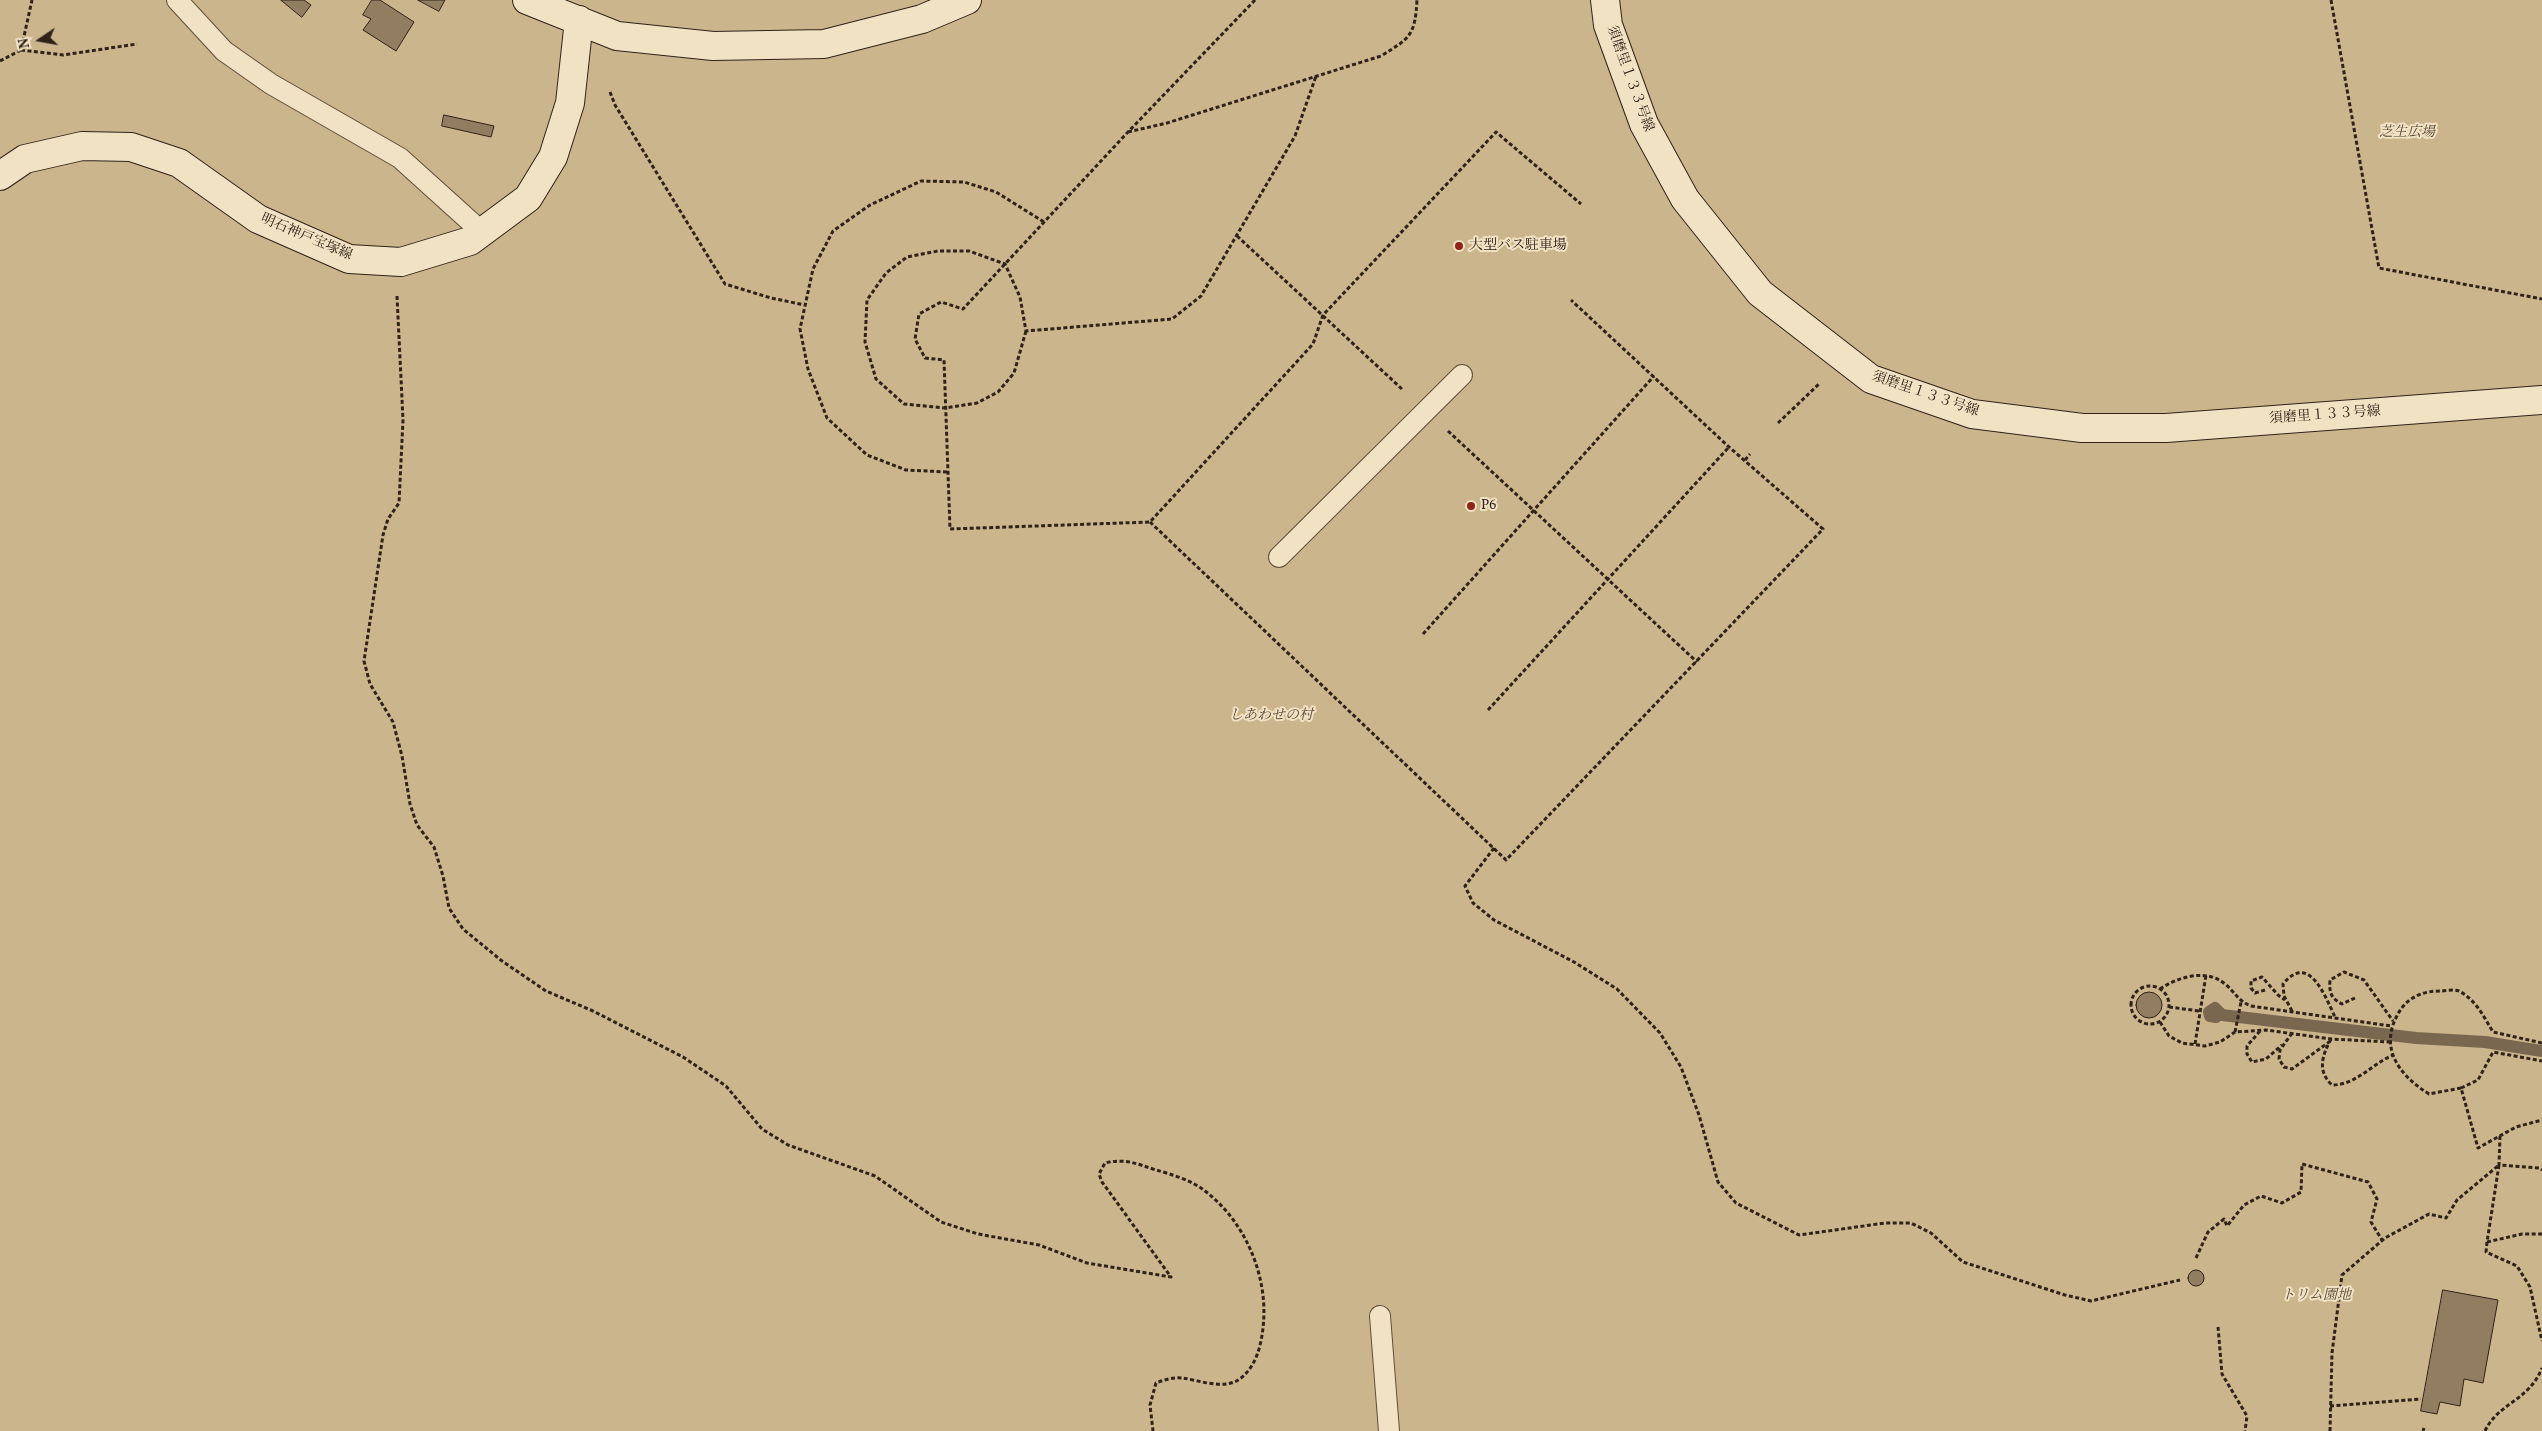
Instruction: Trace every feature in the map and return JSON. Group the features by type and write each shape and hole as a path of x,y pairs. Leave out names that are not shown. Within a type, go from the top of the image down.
{"street":[{"path":"527,0 617,36 713,46 824,44 922,19 967,0"},
{"name":"須磨里１３３号線","path":"1605,0 1608,25 1644,124 1685,199 1760,293 1871,379 1972,414 2082,428 2166,428 2542,400"},
{"name":"明石神戸宝塚線","path":"0,176 26,158 82,146 131,147 179,163 258,219 349,259 401,262 470,241 528,198 553,157 570,103 579,20"}],"lane":[{"path":"177,0 224,51 271,84 400,158 482,232"},
{"path":"1279,557 1462,374"},
{"path":"1380,1316 1388,1431"}],"path":[{"path":"21,50 32,0"},
{"path":"1255,0 1128,132 963,309 940,302 919,314 915,339 925,358 944,360 950,529 1150,522 1506,860 1698,662 1823,529 1730,447 1571,300"},
{"path":"1128,132 1167,123 1381,56 1408,38 1416,17 1417,0"},
{"path":"2331,0 2379,268 2542,300"},
{"path":"0,61 21,50 63,54 137,44"},
{"path":"1026,331 1172,319 1201,296 1295,136 1316,76"},
{"path":"610,92 615,105 725,284 771,298 805,305"},
{"path":"1150,522 1313,344 1323,315 1496,132 1580,204"},
{"path":"948,472 906,470 867,455 827,418 808,369 800,329 813,269 833,231 870,205 921,181 964,182 996,192 1044,222"},
{"path":"1237,236 1698,662"},
{"path":"938,250 970,251 1005,264 1020,297 1026,331 1014,373 998,392 977,403 946,408 904,404 876,378 865,342 867,300 886,273 907,257 938,250"},
{"path":"397,294 403,420 398,504 388,519 383,535 364,661 370,684 393,722 402,756 410,804 418,824 434,847 443,876 449,908 470,934 502,961 546,991 593,1011 683,1057 726,1086 762,1129 788,1145 875,1176 941,1222 978,1234 1039,1245 1087,1263 1171,1277 1102,1182 1099,1174 1105,1163 1122,1159 1164,1172 1204,1190 1224,1209 1246,1240 1261,1276 1266,1306 1262,1343 1253,1366 1240,1380 1223,1384 1180,1378 1156,1383 1150,1405 1153,1431"},
{"path":"1423,634 1654,376"},
{"path":"1778,423 1824,379"},
{"path":"1488,710 1730,447"},
{"path":"1745,460 1750,454"},
{"path":"1494,848 1465,886 1473,903 1494,920 1574,962 1617,989 1660,1033 1681,1067 1699,1115 1718,1182 1736,1203 1799,1235 1885,1223 1911,1223 1931,1233 1963,1262 2065,1295 2091,1301 2180,1280"},
{"path":"2292,1011 2286,1000 2283,984 2296,973 2305,972 2314,979 2336,1018"},
{"path":"2355,998 2342,1004 2333,999 2329,991 2330,980 2344,972 2364,980 2393,1021"},
{"path":"2195,1044 2206,975"},
{"path":"2160,989 2174,980 2206,975 2224,983 2241,1002 2391,1026"},
{"path":"2265,990 2255,993 2251,988 2251,980 2262,977 2278,996 2286,1000"},
{"path":"2148,986 2160,989 2167,997 2169,1007 2164,1018 2160,1022 2153,1024 2136,1019 2130,1008 2137,990 2148,986"},
{"path":"2542,1043 2493,1032 2478,1007 2458,991 2427,991 2406,1002 2393,1021 2390,1042 2393,1055 2401,1071 2411,1083 2429,1094 2460,1088 2478,1080 2493,1052 2542,1061"},
{"path":"2235,1032 2241,1002"},
{"path":"2169,1007 2199,1011"},
{"path":"2160,1022 2169,1036 2182,1043 2205,1046 2220,1042 2235,1032 2260,1030 2292,1033 2330,1041 2390,1042"},
{"path":"2260,1030 2247,1046 2247,1054 2252,1062 2266,1059 2286,1042"},
{"path":"2292,1033 2280,1050 2279,1059 2284,1067 2292,1069 2330,1041"},
{"path":"2330,1041 2321,1067 2324,1077 2332,1085 2353,1080 2380,1060 2393,1055"},
{"path":"2460,1088 2478,1148 2516,1127 2542,1120"},
{"path":"2500,1136 2486,1252 2517,1266 2530,1287 2542,1341"},
{"path":"2196,1258 2208,1232 2224,1219 2227,1226 2244,1204 2261,1196 2282,1203 2301,1192 2302,1164 2368,1182 2377,1198 2371,1222 2382,1240"},
{"path":"2330,1431 2332,1353 2342,1275 2382,1240 2429,1214 2446,1218 2457,1200 2498,1165 2539,1168 2542,1170"},
{"path":"2487,1242 2522,1234 2542,1234"},
{"path":"2218,1327 2222,1374 2247,1416 2245,1431"},
{"path":"2485,1431 2491,1418 2522,1397 2537,1380 2542,1368"},
{"path":"2330,1406 2421,1399"}],"green space":[{"name":"しあわせの村","path":"0,0 2542,0 2542,1431 0,1431"}],"building":[{"path":"281,0 304,0 311,5 302,17"},
{"path":"372,0 380,0 414,22 396,51 363,30 371,19 363,15"},
{"path":"418,0 445,0 439,11"},
{"path":"444,115 494,126 491,137 442,126"},
{"path":"2149,992 2158,996 2162,1005 2158,1014 2149,1018 2140,1014 2136,1005 2140,996"},
{"path":"2193,1270 2199,1270 2204,1275 2202,1284 2193,1286 2188,1281 2188,1275"},
{"path":"2443,1290 2498,1300 2483,1383 2464,1379 2460,1406 2440,1402 2437,1414 2421,1411"}],"waterway":[{"path":"2216,1017 2210,1016 2209,1012 2215,1008 2222,1015 2416,1038 2485,1042 2542,1051"}],"place":[{"name":"大型バス駐車場","path":"1459,246"},
{"name":"P6","path":"1471,506"}],"park label":[{"name":"芝生広場","path":"2407,133"},
{"name":"トリム園地","path":"2316,1296"}]}
